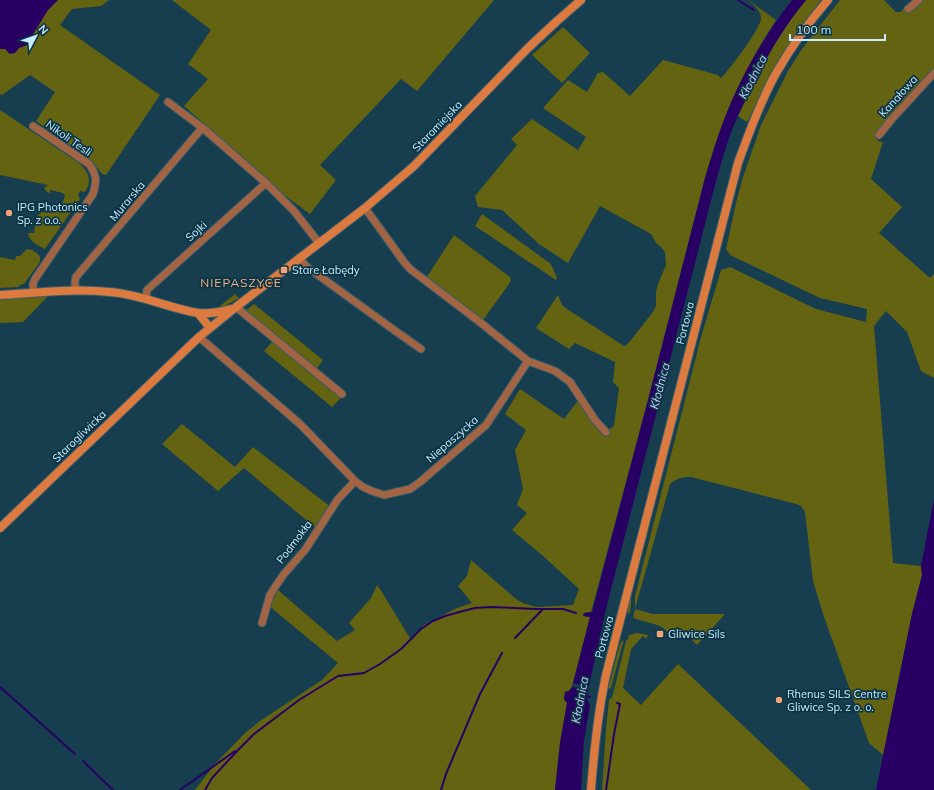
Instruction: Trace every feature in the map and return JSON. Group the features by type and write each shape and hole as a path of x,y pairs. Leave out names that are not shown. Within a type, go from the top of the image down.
{"street":[{"name":"Staromiejska","path":"174,361 211,327 364,208 414,166 528,48 581,0"},
{"name":"Portowa","path":"591,790 596,732 607,669 738,163 776,74 802,34 828,0"},
{"path":"908,9 919,0"},
{"name":"Kanałowa","path":"879,135 934,73"},
{"path":"168,102 202,128 266,183 294,211 319,243"},
{"name":"Nikoli Tesli","path":"33,126 89,164 94,171 96,186 94,194 35,279 33,284 33,293"},
{"name":"Murarska","path":"75,290 74,282 76,277 202,128"},
{"name":"Sojki","path":"146,298 147,290 266,183"},
{"path":"364,208 410,269 528,361 555,371 570,382 595,420 606,432"},
{"path":"299,258 307,267 421,349"},
{"path":"0,295 75,290 112,292 146,298 208,315 212,322 211,327"},
{"path":"201,313 223,312 236,307 342,394"},
{"name":"Niepaszycka","path":"200,337 300,424 355,481 363,487 384,495 410,488 420,482 486,425 528,361"},
{"name":"Starogliwicka","path":"0,528 174,361"},
{"name":"Podmokła","path":"262,623 270,595 275,587 305,550 338,499 355,481"}],"shaded area":[{"path":"0,0 109,0 101,6 72,9 60,25 160,95 106,175 102,174 92,161 36,121 55,92 30,75 2,95 0,94"},
{"path":"172,0 494,0 417,91 401,79 320,165 336,180 310,214 283,194 184,106 208,79 188,64 211,30"},
{"path":"748,0 776,20 753,58 734,96 705,178 648,400 591,612 584,613 583,616 590,617 572,687 569,691 565,692 564,699 567,703 560,743 555,790 195,790 215,764 245,733 260,721 322,680 338,663 269,606 278,590 337,641 355,630 349,623 371,598 377,585 411,640 424,625 457,608 472,603 458,586 467,576 471,560 516,599 523,603 536,607 573,605 579,589 512,530 527,513 517,505 523,489 515,450 526,430 505,414 520,389 564,419 582,395 597,418 608,430 614,426 619,388 613,382 615,362 575,343 569,349 536,328 558,295 562,305 567,309 624,346 627,345 656,306 656,292 666,265 665,252 656,243 651,234 600,206 568,263 539,244 502,210 478,207 475,196 517,145 511,139 532,119 578,150 586,137 543,108 568,80 587,92 598,73 603,72 630,96 663,60 718,75 721,78 731,67 760,23 760,13"},
{"path":"806,0 821,0 780,58 747,122 738,116 745,100 777,41"},
{"path":"840,0 884,0 896,12 900,12 914,0 934,0 934,71 875,136 878,141 883,142 871,179 902,207 879,233 930,278 934,274 934,378 921,371 907,332 886,311 874,326 893,563 921,566 922,575 912,614 883,755 869,743 823,614 813,581 805,512 801,506 691,477 675,480 670,484 635,609 635,596 701,337 721,270 730,267 816,309 866,322 867,309 820,298 730,255 726,249 742,180 761,125 788,71 802,49"},
{"path":"563,27 590,53 562,83 532,55"},
{"path":"0,110 79,163 85,169 88,176 89,184 85,192 80,191 78,195 80,199 45,249 32,241 28,233 34,233 37,216 42,212 47,212 49,209 56,209 58,203 62,204 65,196 63,193 50,190 50,193 47,192 44,188 48,185 0,175"},
{"path":"482,214 551,264 557,278 556,280 475,226"},
{"path":"454,235 510,277 511,281 481,323 425,280"},
{"path":"27,249 38,254 40,257 40,262 24,284 18,287 0,288 0,257 15,260 16,256 20,256"},
{"path":"713,275 631,597 629,615 627,609"},
{"path":"235,294 239,298 219,308 220,306"},
{"path":"49,295 23,322 0,323 0,298"},
{"path":"254,304 323,360 315,371 244,312"},
{"path":"273,341 342,397 332,407 264,351"},
{"path":"182,424 235,467 253,447 332,508 318,530 244,468 218,491 162,444"},
{"path":"635,609 653,614 725,614 697,645 684,632 676,640 662,627 636,619 633,617"},
{"path":"637,633 648,635 646,639 643,636 631,649 623,688 641,705 678,664 811,790 602,790 609,700 612,697 626,641 629,635"},
{"path":"624,639 611,688 608,689 620,644"}],"water":[{"path":"0,0 58,0 48,10 32,36 32,41 30,44 19,48 15,53 10,54 5,49 0,49"},
{"name":"Kłodnica","path":"792,0 806,0 782,33 755,81 732,130 715,185 607,605 588,690 587,700 590,705 584,740 581,790 555,790 560,743 567,703 564,699 565,692 569,691 572,687 590,617 583,616 584,613 592,612 705,178 717,138 738,87 759,48"},
{"path":"934,499 934,790 876,790 912,614 922,575 921,566"}],"pier":[{"path":"573,683 589,687 588,690 572,687"}],"waterway":[{"path":"738,0 754,10"},
{"path":"205,790 212,778 254,734 299,700 338,676 364,673 380,664 401,649 421,629 433,621 445,616 475,608 491,607 563,609 576,613"},
{"path":"515,638 543,609"},
{"path":"441,790 446,774 480,694 502,653"},
{"path":"0,687 75,754"},
{"name":"Kłodnica","path":"585,696 590,697"},
{"path":"606,790 620,704 617,703"},
{"path":"180,790 235,751"},
{"path":"83,761 113,790"}],"place":[{"name":"IPG Photonics Sp. z o.o.","path":"9,213"},
{"name":"Stare Łabędy","path":"284,270"},
{"name":"Gliwice Sils","path":"660,634"},
{"name":"Rhenus SILS Centre Gliwice Sp. z o. o.","path":"779,700"}],"district":[{"name":"NIEPASZYCE","path":"241,283"}]}
